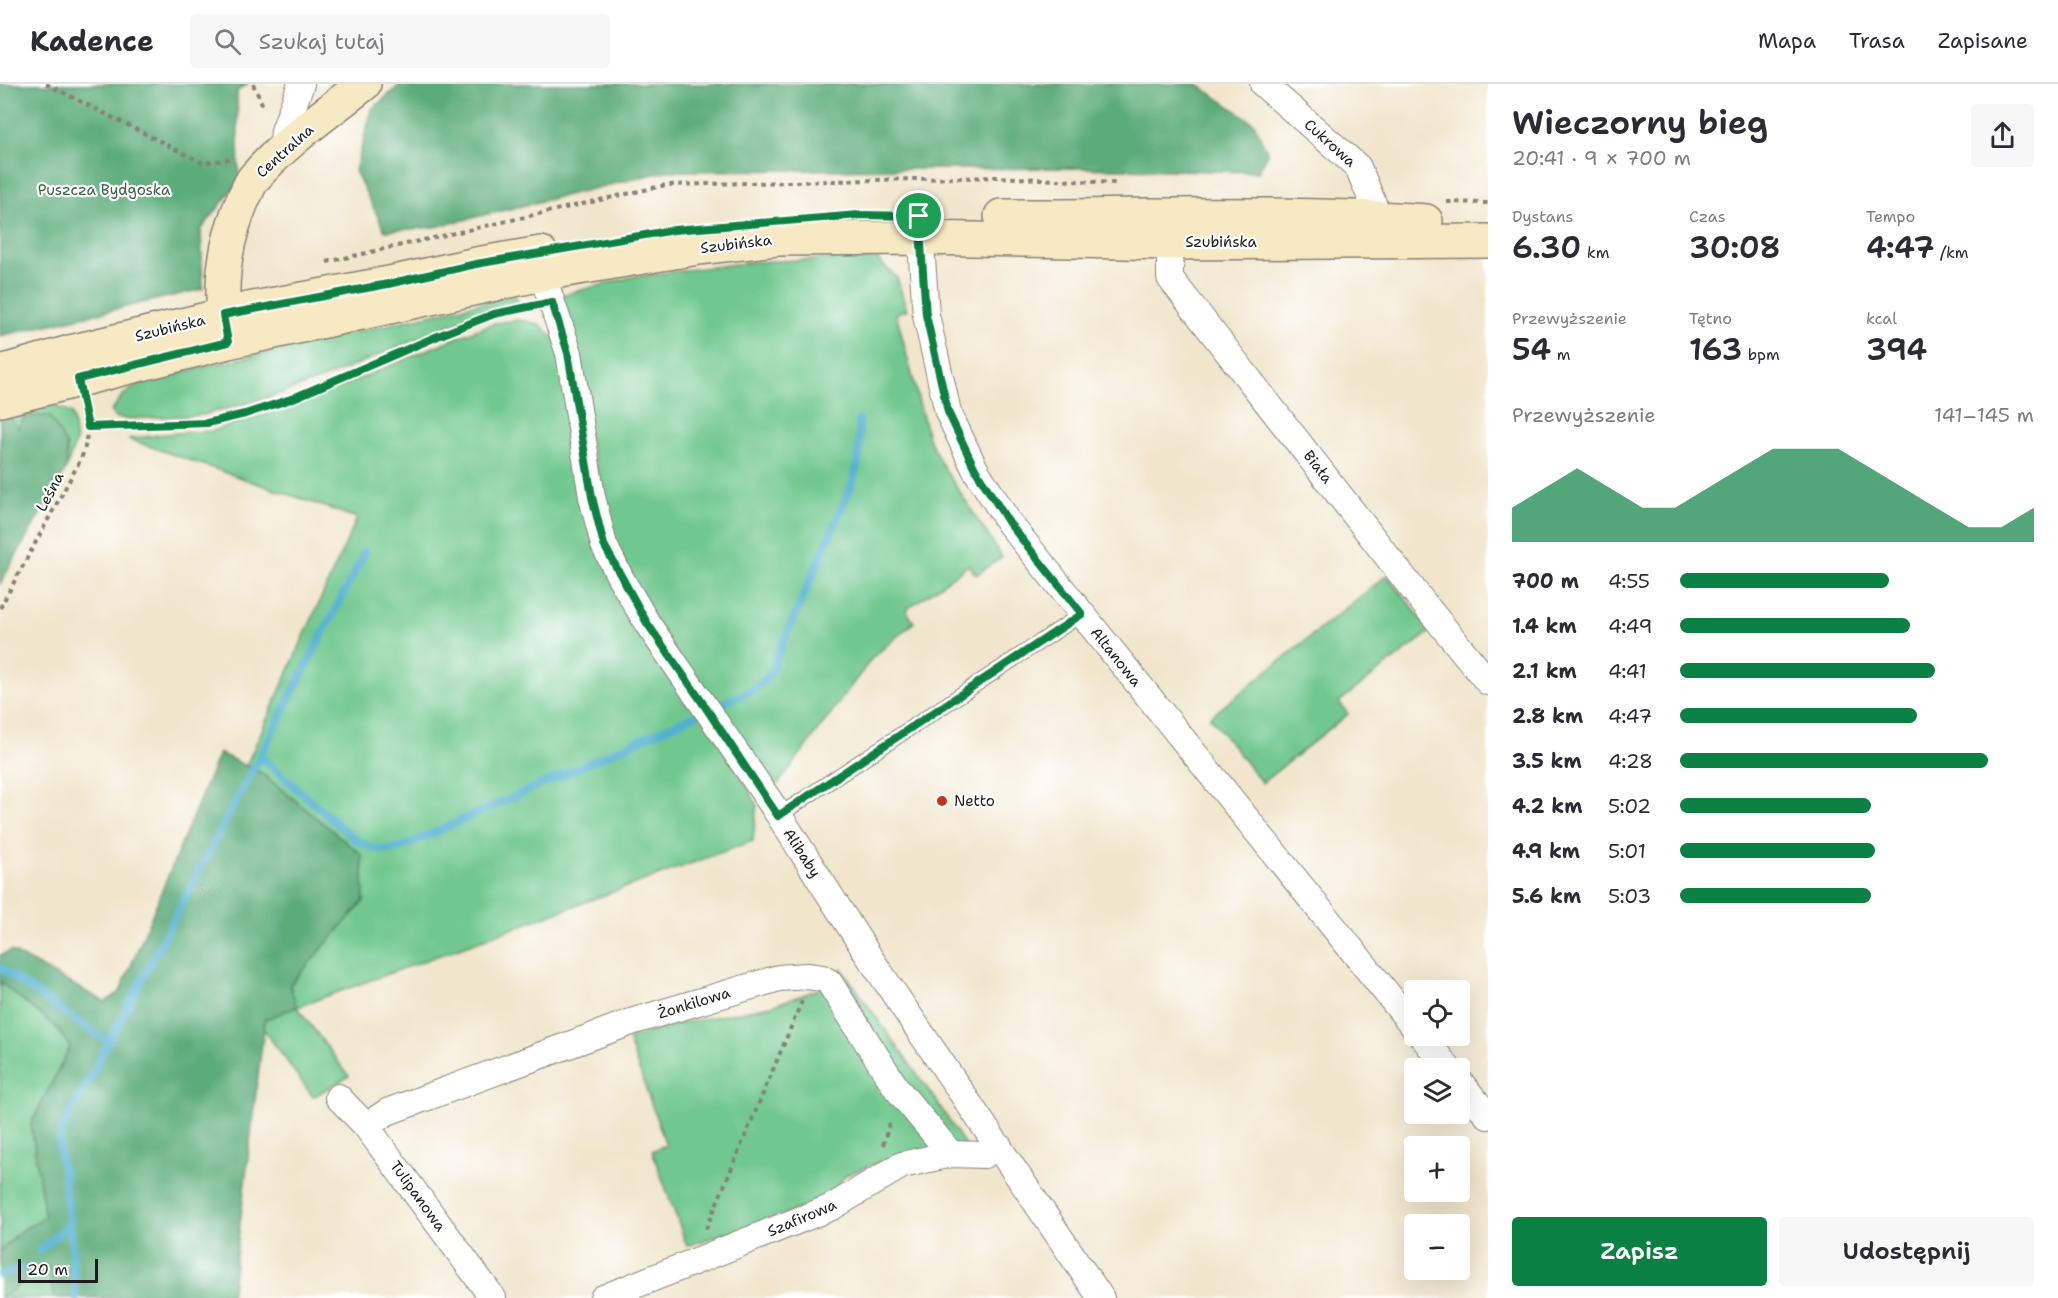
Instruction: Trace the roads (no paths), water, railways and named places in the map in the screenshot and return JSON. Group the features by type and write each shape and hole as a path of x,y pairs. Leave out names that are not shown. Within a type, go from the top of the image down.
{"main road":[{"name":"Centralna","path":"225,329 221,285 227,247 238,210 253,178 282,149 364,84"},
{"name":"Szubińska","path":"0,400 78,379 225,329 388,284 476,264 674,230 859,215 919,227 1170,243 1488,241"},
{"name":"Szubińska","path":"0,372 70,352 225,329 698,248 777,239 919,227 1231,215 1373,218 1488,225"}],"street":[{"path":"282,149 284,131 301,84"},
{"name":"Cukrowa","path":"1263,84 1358,167 1373,203 1373,218"},
{"name":"Altanowa","path":"919,227 926,315 948,412 975,469 1009,523 1404,1015"},
{"name":"Biała","path":"1170,243 1170,278 1488,682"},
{"name":"Alibaby","path":"543,274 568,353 592,497 604,545 647,623 778,816 870,958 1101,1298"},
{"name":"Żonkilowa","path":"366,1126 387,1112 634,1021 779,978 807,976 822,978 829,982 892,1081 951,1154"},
{"path":"1430,1046 1440,1058"},
{"path":"1470,1094 1488,1116"},
{"name":"Tulipanowa","path":"338,1097 366,1126 493,1298"},
{"name":"Szafirowa","path":"603,1298 832,1207 902,1165 951,1154 984,1155 999,1146"}],"lane":[{"path":"778,816 1082,614"}],"waterway":[{"path":"720,704 752,690 768,677 850,489 859,455 859,420"},
{"path":"260,756 365,552"},
{"path":"76,1298 70,1223 59,1144 60,1134 260,756 356,840 377,849 387,850 400,848 700,713"},
{"path":"0,968 108,1042"},
{"path":"40,1250 70,1223"},
{"path":"0,1275 21,1269"}],"place":[{"name":"Netto","path":"942,801"}],"park label":[{"name":"Puszcza Bydgoska","path":"104,190"}]}
